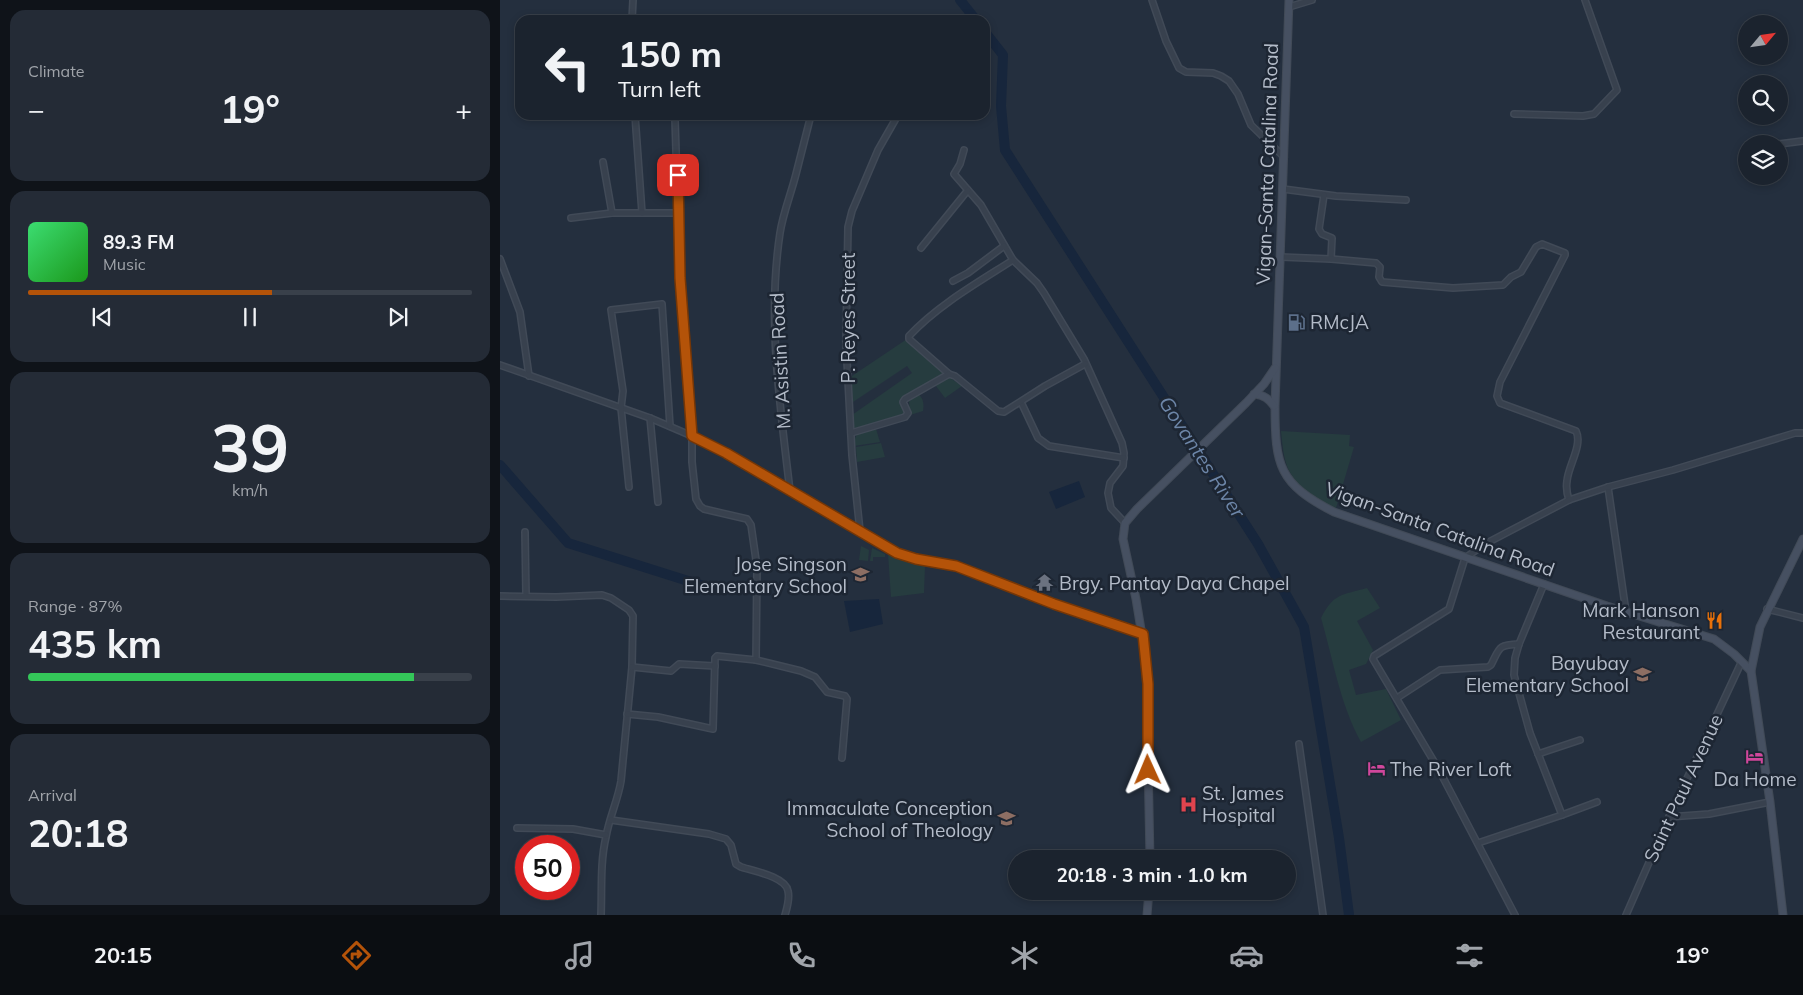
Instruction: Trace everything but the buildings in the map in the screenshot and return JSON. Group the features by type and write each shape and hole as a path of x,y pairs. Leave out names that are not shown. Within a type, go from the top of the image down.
{"main road":[{"name":"Vigan-Santa Catalina Road","path":"1289,4 1281,257 1275,367 1275,438 1280,463 1286,476 1310,500 1334,512 1626,612 1714,639 1751,671"},
{"path":"1150,850 1148,684 1143,634 1123,539 1126,523 1137,509 1254,394 1275,367"},
{"path":"1254,394 1266,398 1275,406"},
{"path":"1783,915 1770,802 1751,671 1760,627 1767,609 1803,539"},
{"path":"1147,915 1148,900"}],"street":[{"path":"632,15 633,0"},
{"path":"1152,0 1166,41 1179,68 1186,72 1213,73 1228,81 1238,94 1251,125 1284,158"},
{"path":"1289,4 1312,0"},
{"path":"1514,114 1583,116 1594,114 1617,90 1585,0"},
{"path":"635,120 642,213"},
{"path":"675,120 680,278 692,436 692,469 698,503 704,509 747,520 751,525 757,567 756,660"},
{"name":"M. Asistin Road","path":"790,491 774,323 775,286 780,233 810,120"},
{"name":"P. Reyes Street","path":"860,531 850,433 846,343 848,222 878,150 895,120"},
{"path":"1788,143 1803,141"},
{"path":"964,150 960,164 954,174 981,205 1013,260 1037,282 1044,292 1076,344 1122,443 1124,458 1122,470 1110,483 1108,493 1111,508 1126,523"},
{"path":"603,162 612,213"},
{"path":"1283,188 1324,195 1406,200"},
{"path":"921,248 968,190"},
{"path":"1324,195 1319,229 1322,234 1332,238 1331,259"},
{"path":"571,218 612,213 679,213"},
{"path":"1281,257 1376,263 1380,267 1379,276 1382,282 1453,288 1503,285 1511,277 1521,272 1536,247 1542,244 1565,253 1500,382 1497,396 1500,403 1576,431 1578,436 1577,446 1567,479 1567,492 1570,500"},
{"path":"953,281 968,273 1004,246"},
{"path":"500,259 520,312 529,376"},
{"path":"1013,260 965,290 938,310 908,337 949,374 955,376 1000,412 1008,411 1045,386 1085,364"},
{"path":"629,487 621,408 622,384 611,310 662,304 670,426"},
{"path":"500,365 650,418 692,436 726,453 905,556 956,566 1054,604 1143,634"},
{"path":"850,433 905,417 908,413 903,402 905,399 949,374"},
{"path":"1021,402 1038,438 1049,446 1124,458"},
{"path":"650,418 658,502"},
{"path":"1515,915 1439,770 1373,659 1374,656 1449,609 1465,558 1485,544 1570,500 1608,487 1673,470 1795,433 1803,433"},
{"path":"1608,487 1626,612"},
{"path":"525,532 526,596"},
{"path":"1544,584 1515,658 1514,675 1530,734 1562,816"},
{"path":"500,596 602,595 611,598 629,610 632,616 632,667 628,714 621,781 606,835 603,855 601,915"},
{"path":"1767,609 1803,618"},
{"path":"1397,698 1440,670 1488,667 1492,664 1499,648 1506,644 1520,644"},
{"path":"628,714 658,717 713,729 714,658 717,656 756,660 801,671 815,677 827,692 846,696 842,758"},
{"name":"Saint Paul Avenue","path":"1626,915 1741,662"},
{"path":"632,667 671,670 679,664 714,666"},
{"path":"1538,754 1580,740"},
{"path":"1299,744 1323,915"},
{"path":"1478,843 1562,816 1597,802"},
{"path":"1669,817 1709,814 1770,802"},
{"path":"611,820 710,834 726,839 731,844 736,864 778,879 785,884 788,892 785,915"},
{"path":"518,828 573,829 606,835"}],"green space":[{"path":"907,339 944,374 900,400 904,414 853,429 852,415 912,373 907,366 850,404 849,378"},
{"path":"949,377 962,386 945,398 936,386 942,379"},
{"path":"918,394 922,400 923,411 910,415 909,401"},
{"path":"876,429 880,442 854,446 857,434"},
{"path":"1281,431 1350,435 1349,446 1354,447 1336,508 1325,504 1309,494 1290,473 1283,450"},
{"path":"881,443 885,457 857,462 856,447"},
{"path":"861,546 869,550 868,561 859,560"},
{"path":"872,548 885,554 885,557 873,557 873,561 870,561"},
{"path":"888,554 909,563 925,566 924,593 891,597"},
{"path":"1367,588 1380,608 1357,621 1373,650 1366,664 1349,670 1356,695 1386,689 1401,720 1361,742 1342,697 1321,618 1335,599"}],"water":[{"path":"1079,481 1085,497 1056,509 1049,492"},
{"path":"879,599 883,624 850,632 844,601"}],"waterway":[{"name":"Govantes River","path":"960,0 972,15"},
{"name":"Govantes River","path":"990,38 1003,55 1001,106 1005,150 1258,544 1304,627 1339,838 1349,915"},
{"path":"500,465 568,543 704,586"}],"place":[{"name":"RMcJA","path":"1296,322"},
{"name":"Jose Singson Elementary School","path":"861,575"},
{"name":"Brgy. Pantay Daya Chapel","path":"1045,583"},
{"name":"Mark Hanson Restaurant","path":"1714,621"},
{"name":"Bayubay Elementary School","path":"1643,674"},
{"name":"Da Home","path":"1755,756"},
{"name":"The River Loft","path":"1376,769"},
{"name":"St. James Hospital","path":"1188,804"},
{"name":"Immaculate Conception School of Theology","path":"1007,819"}],"route":[{"path":"678,175 680,278 692,436 726,453 897,553 916,559 956,566 1054,604 1143,634 1148,684 1148,770"}]}
